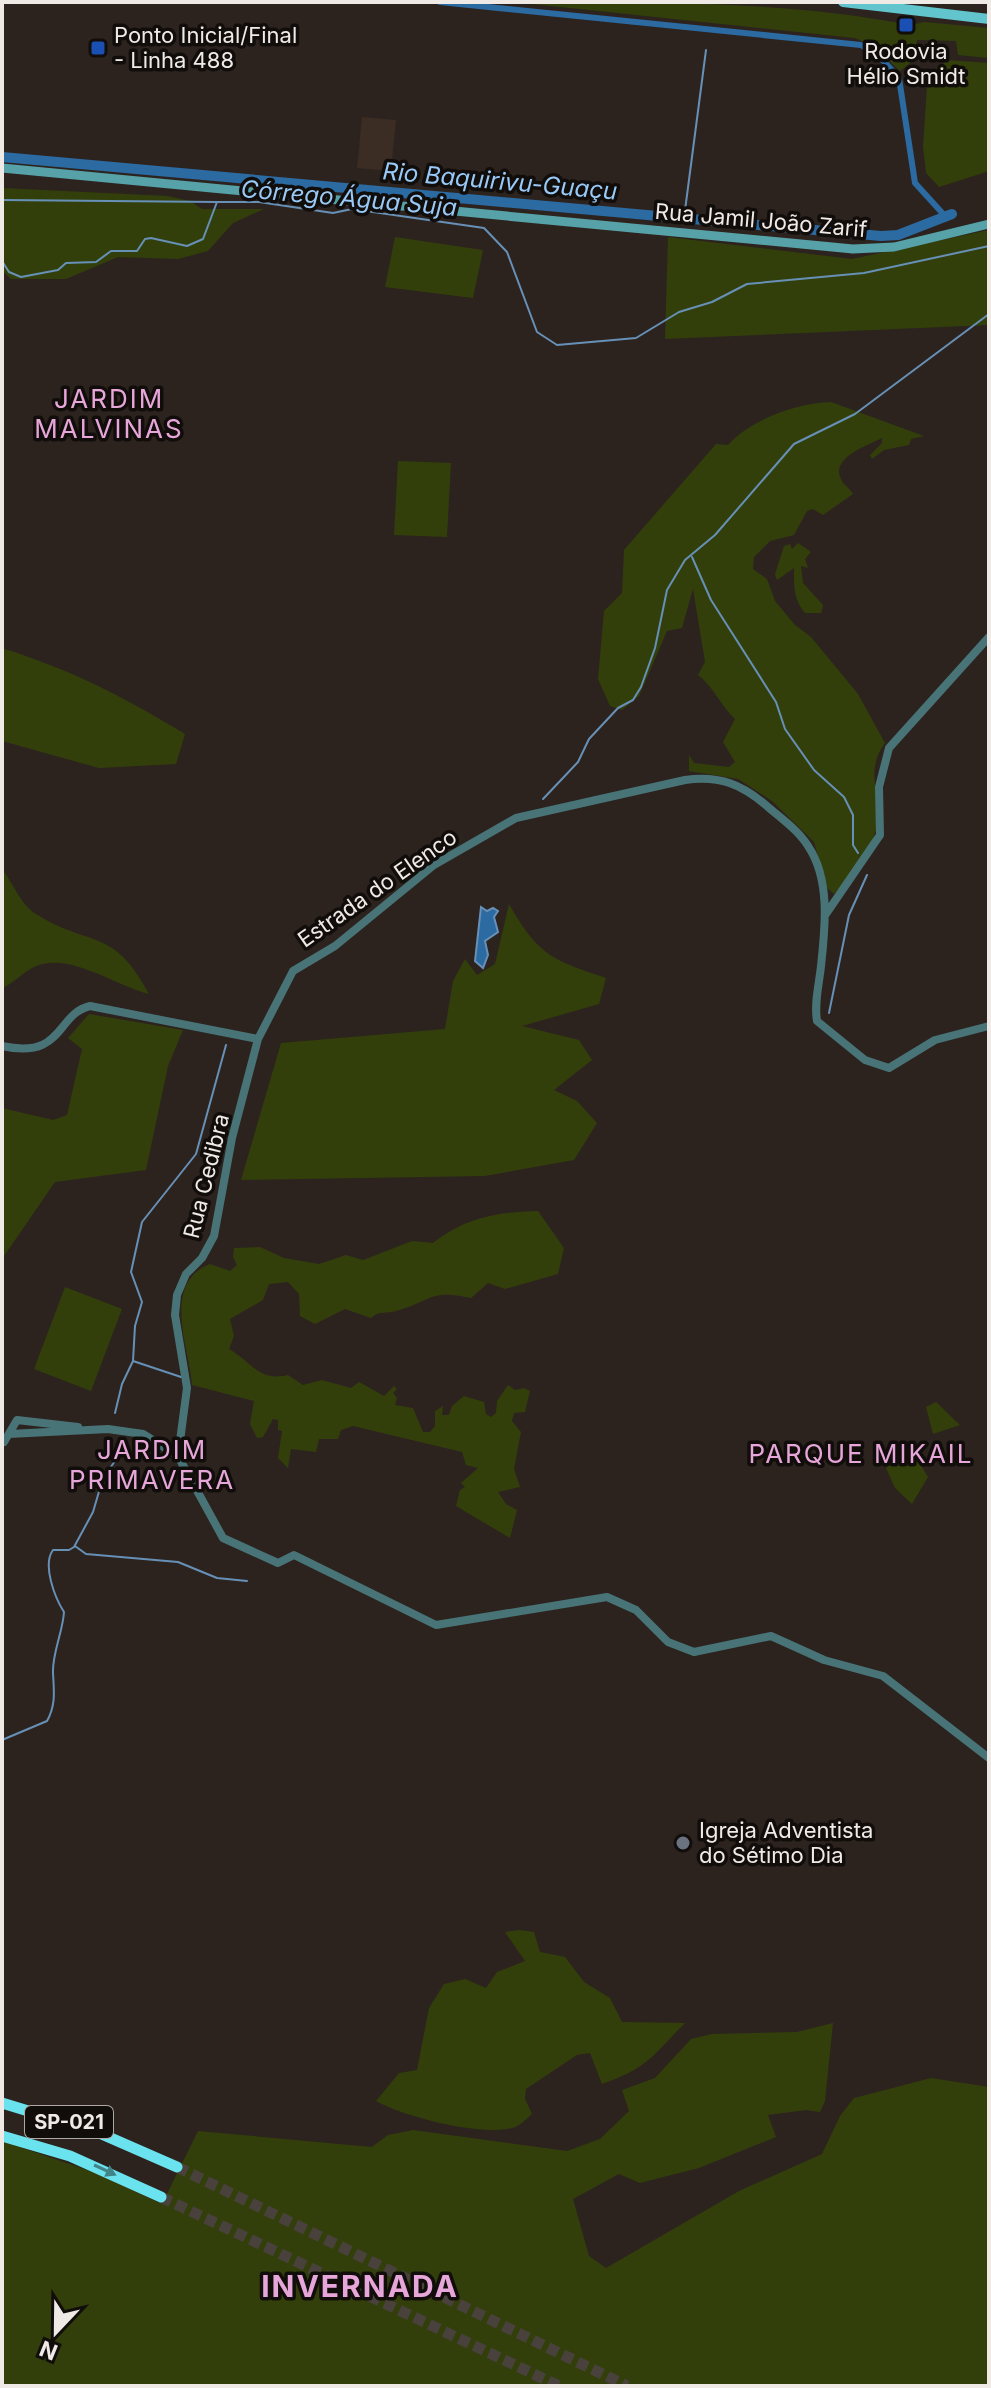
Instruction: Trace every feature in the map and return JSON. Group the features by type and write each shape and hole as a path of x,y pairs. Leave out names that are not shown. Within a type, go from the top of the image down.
{"highway":[{"name":"SP-021","path":"2,2103 57,2118 177,2167"},
{"name":"SP-021","path":"2,2136 99,2167 161,2197"}],"main road":[{"path":"843,2 989,19"},
{"name":"Rua Jamil João Zarif","path":"2,168 853,249 894,247 989,224"}],"street":[{"path":"826,914 880,835 883,818 879,787 889,748 989,637"},
{"name":"Estrada do Elenco","path":"258,1039 293,971 335,946 434,865 516,818 708,777 730,781 754,794 807,844 826,914 814,1005 817,1021 865,1060 889,1068 935,1040 989,1026"},
{"path":"2,1046 24,1049 39,1046 52,1039 82,1008 90,1006 258,1039"},
{"name":"Rua Cedibra","path":"178,1456 187,1388 175,1315 177,1295 186,1274 202,1258 214,1236 232,1138 258,1039"},
{"path":"91,1429 21,1420 13,1424 7,1438 91,1429 125,1429 143,1434 178,1456 223,1538 278,1563 294,1555 441,1626 496,1613 607,1597 636,1610 668,1642 694,1652 771,1636 812,1656 883,1676 989,1758"}],"shaded area":[{"path":"362,117 396,120 391,171 357,168"}],"green space":[{"path":"513,2 756,6 852,15 900,23 901,29 909,30 911,25 924,22 989,28 989,58 958,55 956,41 917,40 915,59 900,71 874,47 855,38"},
{"path":"946,60 989,63 989,171 939,187 926,173 923,147 927,87"},
{"path":"2,188 167,196 190,201 202,209 264,209 233,223 208,251 178,259 118,257 66,279 11,279 2,270"},
{"path":"989,230 989,325 665,339 668,237 852,259"},
{"path":"395,237 483,250 473,298 385,287"},
{"path":"831,402 924,436 911,439 909,445 884,450 872,459 870,455 882,443 882,438 852,453 839,471 842,481 853,494 823,515 813,509 807,511 794,535 770,541 754,557 753,569 767,579 775,601 795,625 811,637 858,694 885,743 875,765 876,830 858,864 834,894 827,888 814,842 772,801 738,779 689,771 689,755 694,763 729,767 735,762 723,742 735,719 698,675 705,662 693,589 682,628 667,631 639,696 622,710 610,706 598,679 604,611 622,593 624,550 716,444 728,445 749,427 776,414 804,405"},
{"path":"398,461 451,463 447,537 394,535"},
{"path":"798,543 811,552 805,559 808,568 801,566 803,583 823,605 821,613 805,613 801,608 795,592 794,568 777,580 775,574 784,546 790,544 792,549"},
{"path":"2,648 96,685 185,734 176,764 99,768 2,741"},
{"path":"2,869 31,910 55,924 112,948 136,972 149,994 62,963 34,967 2,988"},
{"path":"509,904 529,935 548,953 572,966 606,978 599,1004 522,1026 579,1040 592,1060 554,1090 577,1101 597,1123 574,1160 485,1176 241,1180 281,1043 445,1029 453,981 465,959 477,975 495,964"},
{"path":"89,1014 183,1030 168,1066 146,1170 55,1182 2,1259 2,1108 53,1120 67,1115 82,1049 68,1038"},
{"path":"538,1211 564,1248 558,1274 505,1289 488,1283 471,1298 431,1297 371,1318 345,1309 315,1324 300,1316 299,1294 288,1282 269,1284 263,1300 230,1319 234,1336 229,1349 256,1370 269,1376 288,1375 303,1385 322,1380 351,1388 359,1382 384,1396 394,1386 397,1389 393,1393 397,1398 395,1405 413,1408 423,1432 430,1432 435,1426 435,1411 443,1406 442,1415 449,1415 452,1406 464,1396 484,1402 486,1414 491,1417 496,1413 497,1401 508,1385 515,1390 524,1388 530,1391 525,1412 514,1413 512,1421 521,1432 514,1469 520,1487 498,1492 506,1504 517,1510 510,1538 456,1506 460,1490 465,1487 461,1483 478,1468 466,1465 462,1452 353,1426 341,1430 338,1439 319,1439 316,1452 291,1449 288,1468 278,1458 282,1431 278,1430 278,1420 273,1419 263,1437 257,1438 250,1424 254,1401 192,1385 183,1335 182,1301 186,1286 195,1273 210,1264 230,1271 237,1265 233,1257 234,1248 260,1247 284,1258 319,1264 346,1255 363,1260 412,1241 433,1243 458,1227 483,1218"},
{"path":"65,1287 122,1309 91,1391 34,1369"},
{"path":"936,1402 960,1425 933,1434 926,1407"},
{"path":"894,1461 918,1461 928,1477 912,1504 895,1488 886,1468"},
{"path":"505,1932 534,1932 540,1952 565,1957 584,1982 610,1998 622,2022 685,2023 640,2066 602,2084 590,2053 577,2055 526,2089 525,2099 532,2114 512,2128 498,2130 442,2124 376,2101 399,2073 417,2070 429,2008 444,1984 465,1979 486,1988 497,1972 525,1961"},
{"path":"833,2023 825,2101 820,2112 806,2110 768,2115 776,2137 699,2168 640,2183 619,2174 573,2199 589,2256 606,2268 739,2191 822,2154 840,2116 854,2098 931,2078 989,2087 989,2386 2,2386 2,2141 96,2173 162,2204 198,2131 372,2147 388,2135 413,2130 567,2151 600,2139 629,2111 622,2090 655,2078 691,2039 712,2034 797,2032"}],"water":[{"path":"481,907 487,911 493,908 498,911 494,917 498,932 485,941 488,955 483,968 475,961"}],"waterway":[{"path":"440,2 861,45 879,56 899,78 915,183 945,216"},
{"path":"684,218 706,50"},
{"name":"Rio Baquirivu-Guaçu","path":"2,157 881,236 898,235 952,214"},
{"path":"2,200 217,202"},
{"name":"Córrego Água Suja","path":"2,261 9,272 21,277 58,270 66,263 96,262 111,251 137,251 145,239 187,246 203,239 217,202 259,202 333,213 352,209 484,228 507,252 537,332 557,345 636,338 679,312 712,302 747,284 864,273 989,246"},
{"path":"543,799 578,762 589,739 618,708 633,700 641,687 655,648 667,590 685,560 715,535 794,444 855,414 989,314"},
{"path":"692,557 711,600 776,702 785,729 814,770 844,797 853,815 853,845 858,853"},
{"path":"829,1013 849,915 867,875"},
{"path":"115,1413 122,1384 133,1361 135,1326 142,1302 131,1272 142,1222 196,1154 226,1045"},
{"path":"133,1361 181,1377"},
{"path":"2,1740 47,1721 50,1715 54,1698 54,1658 64,1612 51,1581 50,1556 53,1550 74,1547 93,1512 103,1478 115,1461 119,1439"},
{"path":"75,1546 86,1554 178,1562 217,1578 247,1581"}],"tunnel":[{"path":"177,2167 627,2386"},
{"path":"161,2197 559,2386"}],"place":[{"name":"Rodovia Hélio Smidt","path":"906,25"},
{"name":"Ponto Inicial/Final - Linha 488","path":"98,48"},
{"name":"Igreja Adventista do Sétimo Dia","path":"683,1843"}],"district":[{"name":"JARDIM MALVINAS","path":"109,413"},
{"name":"PARQUE MIKAIL","path":"861,1453"},
{"name":"JARDIM PRIMAVERA","path":"152,1464"},
{"name":"INVERNADA","path":"360,2286"}]}
